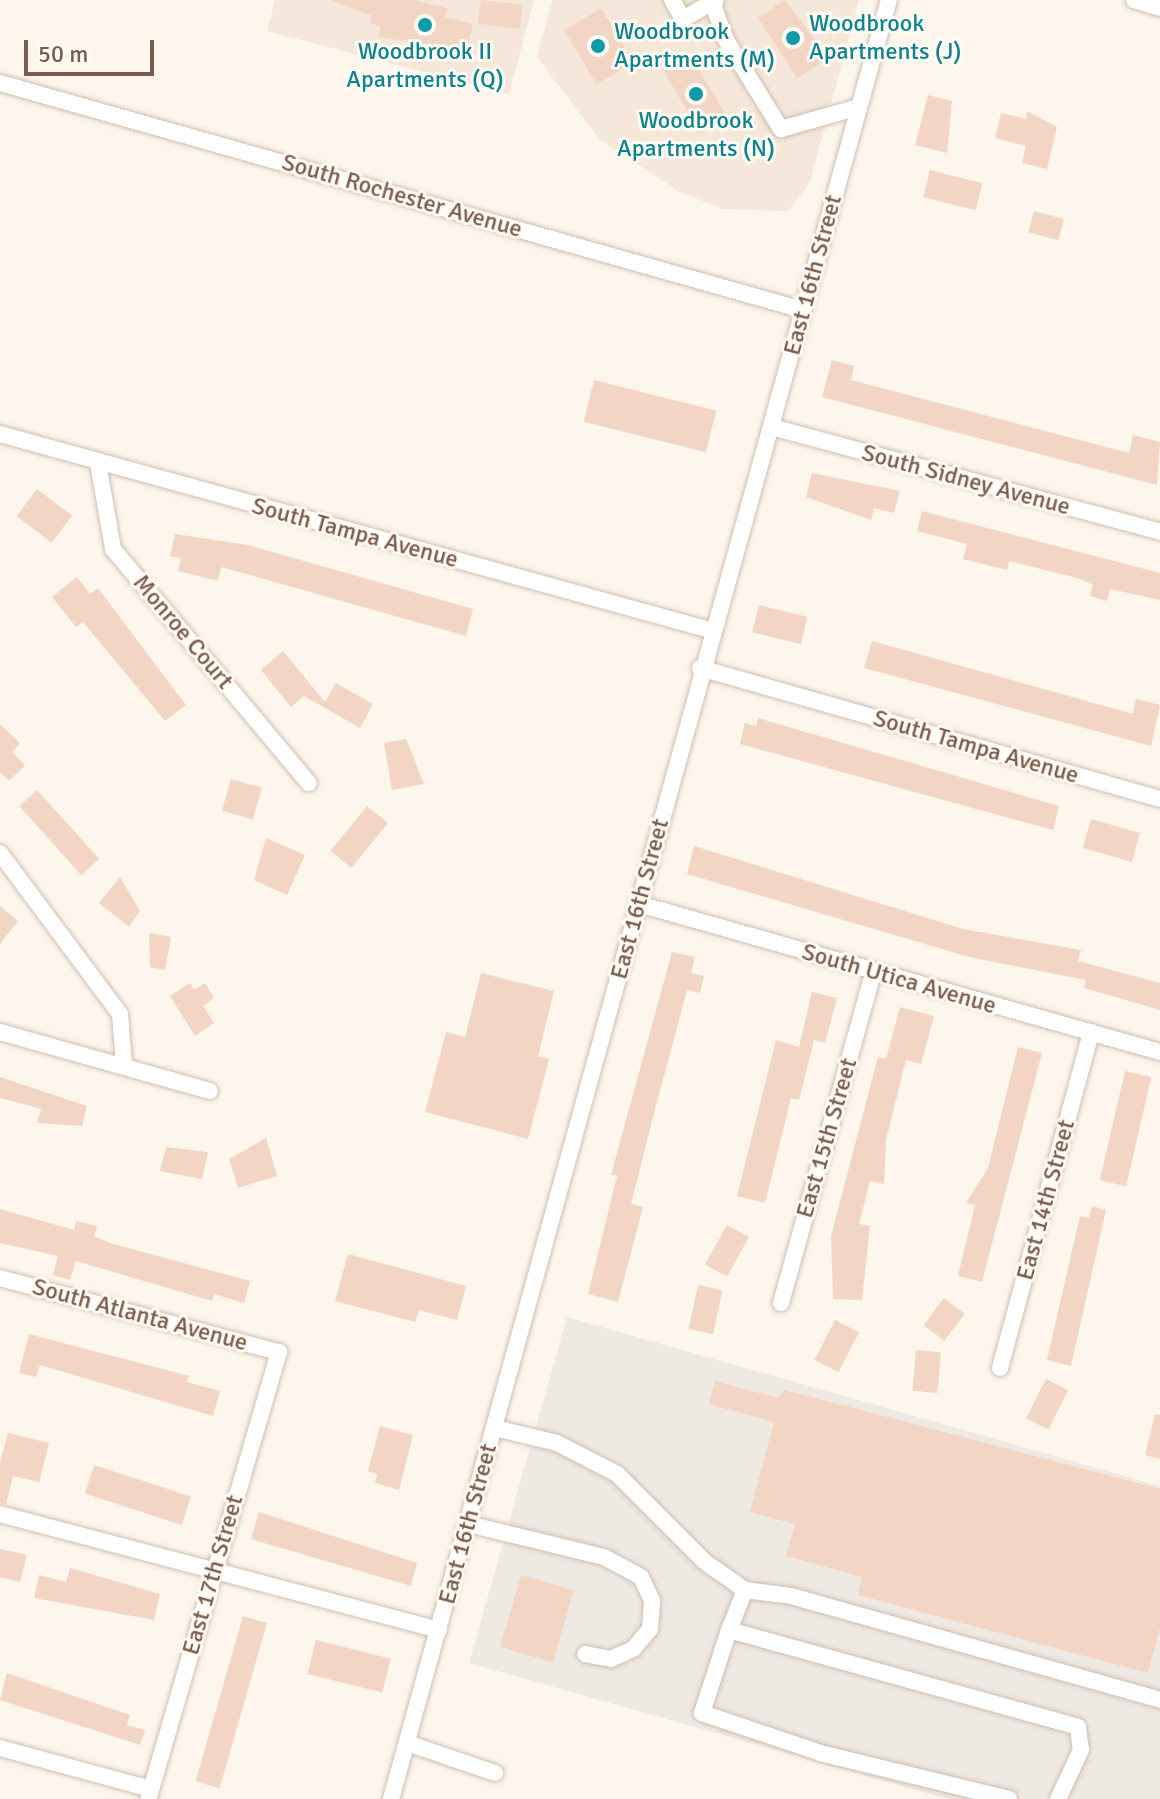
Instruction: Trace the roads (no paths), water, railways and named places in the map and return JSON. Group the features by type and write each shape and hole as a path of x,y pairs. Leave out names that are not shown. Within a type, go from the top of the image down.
{"street":[{"path":"672,0 683,19 714,1 726,40 781,129 859,107"},
{"name":"East 16th Street","path":"391,1799 639,904 710,630 772,427 889,0"},
{"path":"1134,0 1160,8"},
{"name":"South Rochester Avenue","path":"0,83 803,310"},
{"name":"South Sidney Avenue","path":"772,427 1160,532"},
{"name":"South Tampa Avenue","path":"0,434 710,630"},
{"name":"Monroe Court","path":"98,463 113,549 309,783"},
{"name":"South Tampa Avenue","path":"700,668 1160,799"},
{"path":"0,853 120,1014 124,1065"},
{"name":"South Utica Avenue","path":"639,904 873,974 1160,1052"},
{"name":"East 15th Street","path":"781,1303 873,974"},
{"path":"0,1032 210,1091"},
{"name":"East 14th Street","path":"1000,1368 1091,1032"},
{"name":"South Atlanta Avenue","path":"0,1278 279,1352"},
{"name":"East 17th Street","path":"149,1794 279,1352"},
{"path":"495,1428 557,1443 617,1474 705,1562 745,1590 791,1596 1160,1700"},
{"path":"0,1514 439,1630"},
{"path":"468,1524 604,1557 641,1577 652,1601 650,1629 633,1649 611,1659 585,1654"},
{"path":"745,1590 702,1713 821,1753 1009,1799"},
{"path":"729,1630 1078,1727 1081,1750 1058,1799"},
{"path":"407,1743 495,1773"},
{"path":"0,1748 149,1794"}],"place":[{"name":"Woodbrook II Apartments (Q)","path":"425,25"},
{"name":"Woodbrook Apartments (J)","path":"793,38"},
{"name":"Woodbrook Apartments (M)","path":"598,46"},
{"name":"Woodbrook Apartments (N)","path":"696,94"}]}
